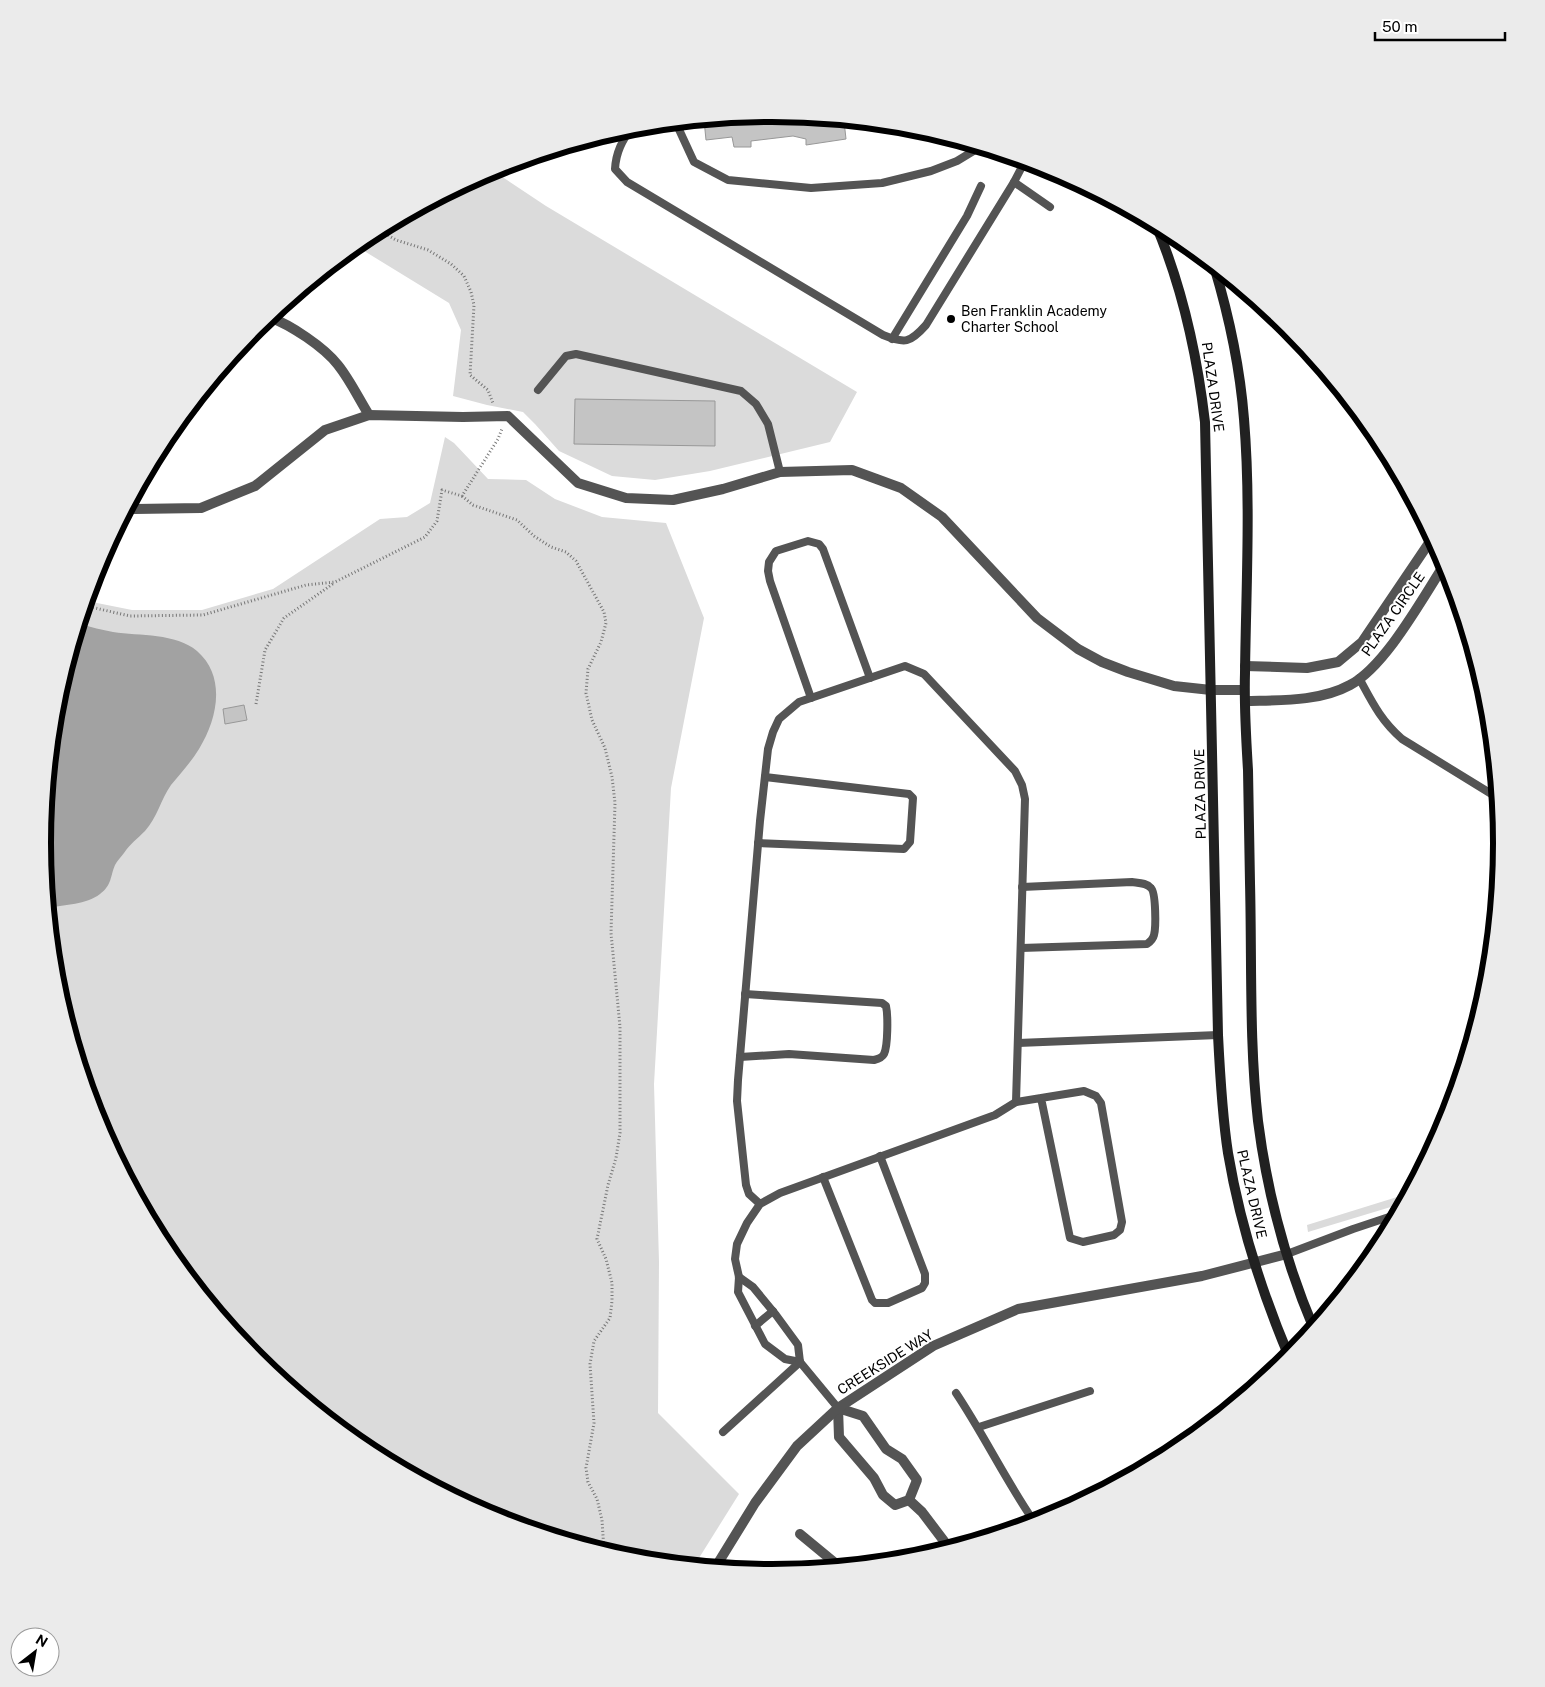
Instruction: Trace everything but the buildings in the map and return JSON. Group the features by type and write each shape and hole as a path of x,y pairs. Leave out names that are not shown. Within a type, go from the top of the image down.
{"street":[{"name":"PLAZA DRIVE","path":"1161,236 1175,271 1196,357 1202,399 1207,467 1218,1035 1228,1153 1242,1220 1254,1264 1276,1327 1286,1350"},
{"name":"PLAZA DRIVE","path":"1216,275 1229,322 1244,419 1247,537 1244,701 1248,773 1255,1082 1258,1119 1268,1180 1287,1254 1312,1323"},
{"path":"277,320 307,337 338,364 369,415"},
{"path":"134,509 201,508 255,486 326,430 369,415 508,416 578,483 626,498 673,500 723,489 780,472 852,470 901,488 942,517 1037,618 1078,649 1102,662 1174,686 1211,690 1244,690"},
{"name":"PLAZA CIRCLE","path":"1245,666 1307,668 1338,662 1362,642 1429,545"},
{"name":"PLAZA CIRCLE","path":"1244,701 1297,699 1319,696 1351,685 1377,665 1440,571"},
{"name":"CREEKSIDE WAY","path":"718,1562 755,1503 797,1446 838,1408 933,1346 1018,1309 1202,1276 1287,1254"},
{"path":"838,1408 863,1416 886,1448 902,1459 917,1480 909,1500 895,1504 882,1496 874,1478 839,1437 838,1408"},
{"path":"909,1500 922,1512 946,1543"},
{"path":"800,1534 831,1562"}],"lane":[{"path":"678,128 694,162 728,180 811,188 882,183 922,173 957,161 973,151"},
{"path":"625,138 618,149 615,169 627,182 883,335 901,342 909,341 926,325 1022,167"},
{"path":"1014,182 1050,207"},
{"path":"892,339 967,216 980,186"},
{"path":"538,390 566,356 576,354 741,391 756,404 768,424 780,472"},
{"path":"810,698 770,581 769,562 776,551 808,541 819,544 823,549 870,678"},
{"path":"760,1204 749,1194 746,1186 736,1101 758,843 768,750 772,732 779,719 799,702 905,666 924,674 1015,771 1022,785 1025,799 1016,1102"},
{"path":"1360,678 1378,713 1395,733 1492,794"},
{"path":"758,843 904,849 910,842 914,798 909,794 765,777"},
{"path":"1021,948 1147,944 1151,941 1154,934 1154,893 1150,887 1144,884 1132,882 1022,887"},
{"path":"740,1057 789,1054 874,1060 881,1058 885,1052 888,1012 886,1006 882,1003 745,994"},
{"path":"1018,1043 1218,1035"},
{"path":"800,1362 784,1360 765,1344 738,1292 739,1277 735,1259 737,1244 747,1223 760,1204 780,1193 995,1115 1016,1102 1084,1091 1096,1096 1101,1103 1122,1222 1120,1230 1114,1235 1083,1242 1070,1238 1041,1098"},
{"path":"823,1177 872,1300 875,1303 888,1303 922,1288 925,1283 925,1274 880,1156"},
{"path":"1287,1254 1389,1217"},
{"path":"739,1277 753,1286 773,1311 798,1345 800,1362 838,1408"},
{"path":"755,1326 773,1311"},
{"path":"723,1432 800,1362"},
{"path":"979,1428 1090,1391"},
{"path":"956,1392 979,1428 1012,1490 1031,1517"}],"path":[{"path":"387,235 396,240 428,250 451,264 464,276 474,305 470,375 488,390 494,404 508,416 498,439 462,496"},
{"path":"256,704 265,650 284,618 335,582 425,537 437,520 442,490 462,496 473,505 517,520 534,536 551,547 566,552 576,561 604,612 606,623 601,642 588,669 586,693 592,720 605,748 612,777 615,803 611,933 620,1027 620,1133 597,1239 606,1260 612,1283 612,1301 610,1318 594,1341 590,1364 594,1423 586,1468 588,1482 597,1500 602,1520 604,1544"},
{"path":"92,607 130,616 203,615 306,585 335,582"}],"shaded area":[{"path":"500,175 546,206 857,392 830,442 710,471 655,480 612,476 559,451 523,412 453,396 461,330 449,303 363,250 412,219 453,197"},
{"path":"445,437 454,443 488,479 526,480 555,499 602,517 666,523 704,618 671,788 654,1084 659,1262 658,1413 739,1494 697,1561 632,1551 586,1540 496,1510 412,1468 333,1416 297,1386 262,1354 200,1283 148,1204 106,1120 76,1030 57,938 51,844 57,749 65,703 76,657 93,602 132,610 202,610 273,589 380,519 407,517 430,503"},
{"path":"86,625 113,632 157,636 179,641 197,651 206,661 216,686 214,712 205,738 164,796 149,826 115,865 107,887 94,898 75,904 54,907 51,844 57,749 65,703"},
{"path":"1401,1196 1396,1205 1308,1232 1307,1225"}],"place":[{"name":"Ben Franklin Academy Charter School","path":"951,319"}]}
